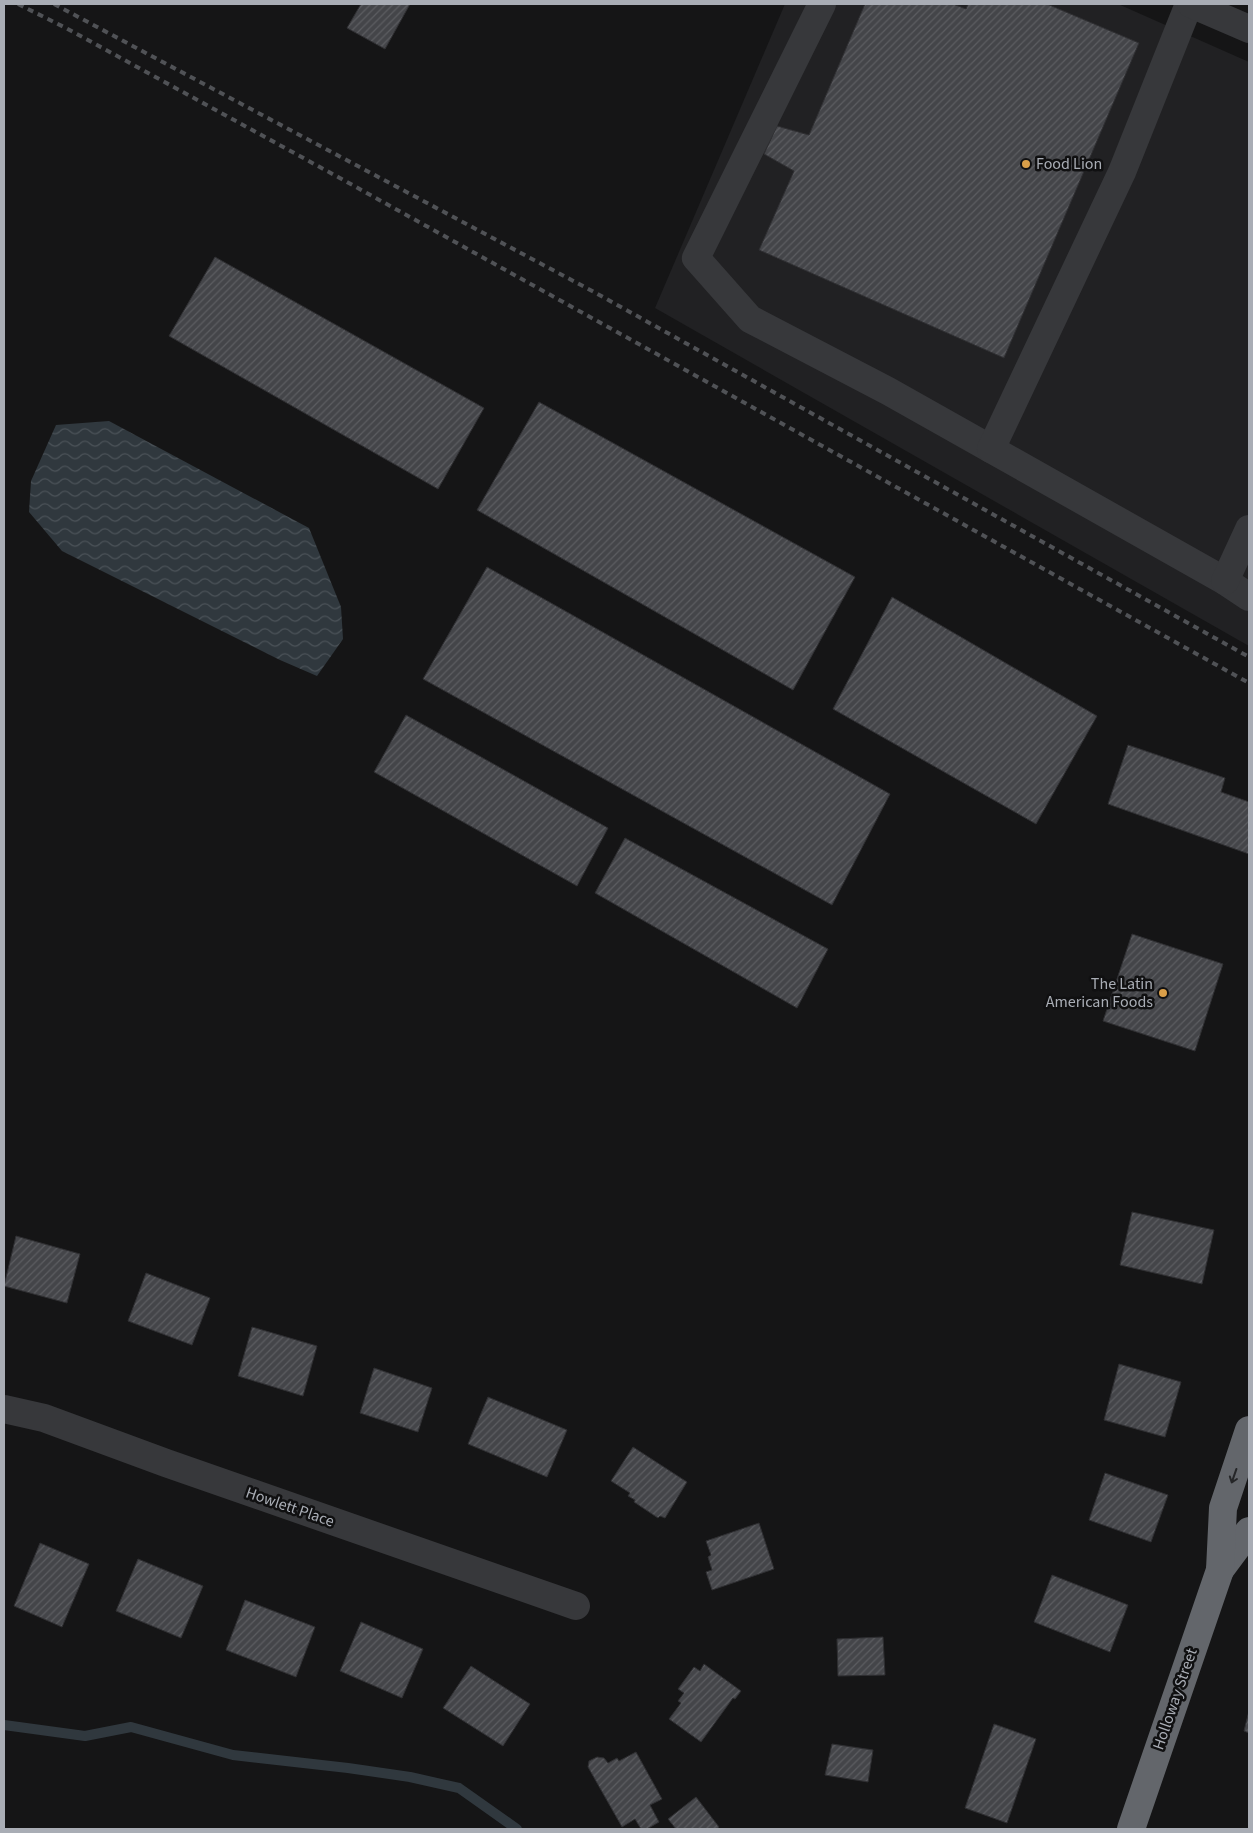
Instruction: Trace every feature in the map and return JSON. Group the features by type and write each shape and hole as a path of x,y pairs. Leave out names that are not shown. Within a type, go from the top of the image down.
{"highway":[{"name":"Holloway Street","path":"1131,1829 1220,1570 1223,1508 1249,1430"},
{"name":"Holloway Street","path":"1220,1570 1249,1531"}],"street":[{"path":"822,4 696,258 750,319 991,449 1225,581 1249,597"},
{"path":"991,449 1122,172 1190,4 1249,28"},
{"path":"1225,581 1249,529"},
{"name":"Howlett Place","path":"4,1408 44,1418 176,1467 576,1606"}],"shaded area":[{"path":"785,4 1118,4 1249,62 1249,646 655,308"}],"water":[{"path":"109,421 309,528 341,607 343,639 317,676 280,660 62,551 29,512 31,481 56,425"}],"building":[{"path":"361,4 410,4 385,49 347,28"},
{"path":"865,4 953,4 966,9 968,4 1047,4 1139,43 1004,358 759,250 794,171 764,154 777,126 809,135"},
{"path":"215,257 484,408 438,489 169,336"},
{"path":"539,402 855,577 793,690 477,510"},
{"path":"487,567 890,794 832,905 423,679"},
{"path":"892,597 1097,716 1036,824 833,709"},
{"path":"406,715 608,828 577,886 374,772"},
{"path":"1128,745 1225,778 1221,792 1249,802 1249,854 1108,804"},
{"path":"625,838 828,949 797,1008 595,893"},
{"name":"The Latin American Foods","path":"1132,934 1223,964 1195,1051 1103,1021"},
{"path":"1132,1212 1214,1230 1202,1284 1120,1265"},
{"path":"16,1236 80,1254 67,1303 4,1286"},
{"path":"146,1273 210,1298 192,1345 128,1321"},
{"path":"252,1327 317,1346 303,1396 238,1376"},
{"path":"1119,1364 1181,1382 1165,1437 1104,1420"},
{"path":"374,1368 432,1388 418,1432 360,1413"},
{"path":"488,1397 567,1430 547,1477 468,1444"},
{"path":"633,1447 687,1482 665,1518 660,1516 658,1518 634,1502 635,1500 628,1496 630,1493 611,1481"},
{"path":"1105,1473 1168,1495 1151,1542 1089,1520"},
{"path":"759,1523 774,1569 712,1590 706,1572 712,1570 708,1557 711,1555 706,1541"},
{"path":"40,1543 89,1564 62,1627 14,1606"},
{"path":"138,1559 203,1586 181,1638 116,1611"},
{"path":"1052,1575 1128,1605 1110,1652 1034,1622"},
{"path":"245,1600 315,1627 296,1677 226,1650"},
{"path":"361,1622 423,1649 402,1698 340,1671"},
{"path":"883,1637 885,1675 838,1676 837,1639"},
{"path":"704,1664 741,1691 735,1699 733,1698 701,1742 669,1719 681,1703 678,1701 684,1693 678,1689 694,1667 700,1671"},
{"path":"471,1666 530,1704 503,1746 443,1708"},
{"path":"1249,1711 1249,1733 1244,1731"},
{"path":"994,1724 1036,1739 1007,1823 965,1808"},
{"path":"832,1744 873,1750 868,1782 825,1775"},
{"path":"636,1752 662,1799 650,1805 659,1822 647,1829 641,1829 635,1819 622,1827 588,1767 589,1761 597,1757 604,1758 608,1763 617,1758 619,1761"},
{"path":"696,1797 719,1827 717,1829 676,1829 668,1819"}],"waterway":[{"path":"4,1725 85,1736 131,1727 233,1755 410,1777 459,1788 517,1829"}],"railway":[{"path":"18,4 66,28 338,177 1249,683"},
{"path":"54,4 594,292 1249,657"}],"place":[{"name":"Food Lion","path":"1026,164"},
{"name":"The Latin American Foods","path":"1163,993"}]}
